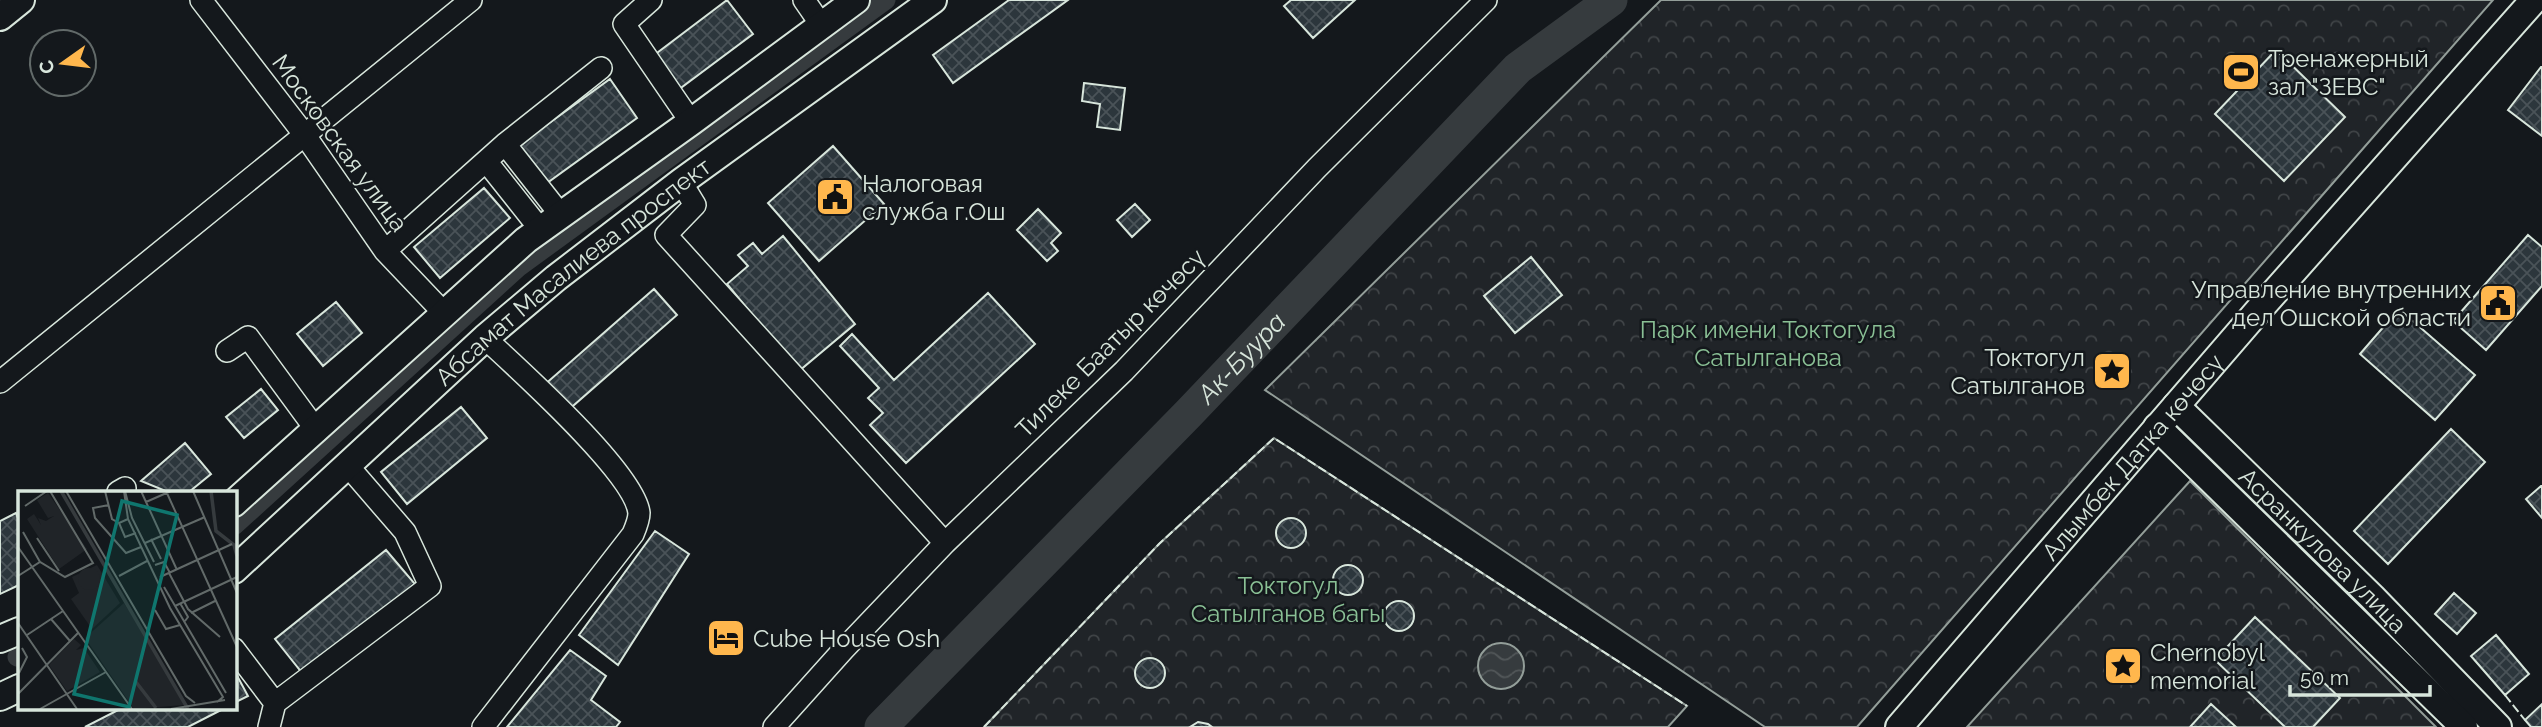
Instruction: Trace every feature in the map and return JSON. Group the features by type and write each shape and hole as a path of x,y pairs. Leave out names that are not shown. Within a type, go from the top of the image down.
{"main road":[{"path":"0,17 21,0"},
{"name":"Абсамат Масалиева проспект","path":"236,501 317,431 443,312 550,221 691,122 856,0"},
{"name":"Абсамат Масалиева проспект","path":"236,568 485,338 558,277 681,182 933,0"},
{"name":"Алымбек Датка көчөсү","path":"1899,727 2157,427 2534,0"},
{"name":"Асранкулова улица","path":"2176,406 2372,597 2498,727"},
{"name":"Асранкулова улица","path":"2157,427 2464,727"},
{"path":"0,639 18,631"},
{"path":"0,697 18,688"}],"street":[{"name":"Московская улица","path":"201,0 304,134 385,251 443,312"},
{"path":"0,382 471,0"},
{"path":"651,0 624,24 691,122"},
{"path":"804,0 821,26"},
{"name":"Тилеке Баатыр көчөсү","path":"774,727 945,543 1124,371 1317,168 1486,0"},
{"path":"385,251 505,144 601,68"},
{"path":"505,144 550,221"},
{"path":"486,161 550,221"},
{"path":"681,182 695,205 666,235 945,543"},
{"path":"227,351 248,337 317,431"},
{"path":"483,727 633,534 639,514 635,501 620,478 581,430 485,338"},
{"path":"270,727 275,703 430,586 405,533 348,466"},
{"path":"236,652 275,703"}],"green space":[{"name":"Парк имени Токтогула Сатылганова","path":"1661,0 2493,0 1857,727 1765,727 1265,390"},
{"name":"Токтогул Сатылганов багы","path":"1274,438 1687,706 1668,727 984,727 1159,544"},
{"path":"2190,481 2436,727 1967,727"}],"water":[{"path":"1501,643 1517,650 1524,666 1517,682 1501,689 1485,682 1478,666 1485,650"}],"building":[{"path":"727,0 753,34 678,90 653,56"},
{"path":"1009,0 1068,0 953,83 933,55"},
{"path":"1291,0 1355,0 1313,38 1284,6"},
{"path":"2276,50 2345,117 2284,181 2215,114"},
{"path":"2542,67 2542,136 2508,110"},
{"path":"610,79 637,118 547,183 519,145"},
{"path":"1084,83 1125,88 1120,130 1097,127 1100,104 1082,101"},
{"path":"833,146 884,204 819,261 768,203"},
{"path":"484,188 510,218 440,278 414,247"},
{"path":"1135,204 1150,220 1132,237 1117,220"},
{"path":"1038,209 1061,233 1051,243 1058,251 1047,261 1017,230"},
{"name":"Управление внутренних дел Ошской области","path":"2528,235 2542,247 2542,286 2486,350 2453,321"},
{"path":"783,236 855,324 799,371 727,284 748,266 738,255 753,243 762,254"},
{"path":"1531,257 1562,295 1515,333 1484,296"},
{"path":"654,289 677,315 566,412 543,386"},
{"path":"988,293 1035,344 906,463 870,425 883,413 868,398 879,388 840,346 852,334 894,380"},
{"path":"336,302 362,333 323,366 297,334"},
{"path":"2399,309 2475,375 2435,420 2360,354"},
{"path":"261,389 278,410 244,438 226,417"},
{"path":"461,407 487,438 407,504 381,472"},
{"path":"2451,429 2485,462 2388,564 2354,531"},
{"path":"185,443 211,474 190,491 166,491 141,481"},
{"path":"2542,486 2542,518 2526,499"},
{"path":"16,513 18,518 18,585 0,594 0,521"},
{"path":"1291,518 1302,522 1306,533 1302,544 1291,548 1280,544 1276,533 1280,522"},
{"path":"655,531 689,554 618,665 579,635"},
{"path":"386,550 415,584 303,674 275,639"},
{"path":"1348,565 1359,569 1363,580 1359,591 1348,595 1337,591 1333,580 1337,569"},
{"path":"2454,593 2476,613 2457,634 2435,614"},
{"path":"1399,601 1410,605 1414,616 1410,627 1399,631 1388,627 1384,616 1388,605"},
{"path":"2255,617 2340,698 2313,727 2285,727 2215,660"},
{"path":"2496,635 2529,674 2505,695 2471,656"},
{"path":"570,650 606,676 591,700 620,722 616,727 507,727"},
{"path":"1150,658 1161,662 1165,673 1161,684 1150,688 1139,684 1135,673 1139,662"},
{"path":"236,674 248,696 236,702"},
{"path":"2211,704 2236,727 2190,727"},
{"path":"2542,704 2542,727 2531,727 2525,720"},
{"path":"118,710 221,710 188,727 85,727"},
{"path":"1198,722 1208,724 1212,727 1190,727"}],"waterway":[{"path":"236,524 519,267 886,0"},
{"name":"Ак-Буура","path":"881,727 1188,414 1518,68 1611,0"}],"fence":[{"path":"984,727 1159,544 1274,438 1687,706"},
{"path":"2505,695 2525,720"}],"place":[{"name":"Тренажерный зал \"ЗЕВС\"","path":"2241,72"},
{"name":"Налоговая служба г.Ош","path":"835,197"},
{"name":"Управление внутренних дел Ошской области","path":"2498,303"},
{"name":"Токтогул Сатылганов","path":"2112,371"},
{"name":"Cube House Osh","path":"726,638"},
{"name":"Chernobyl memorial","path":"2123,666"}]}
